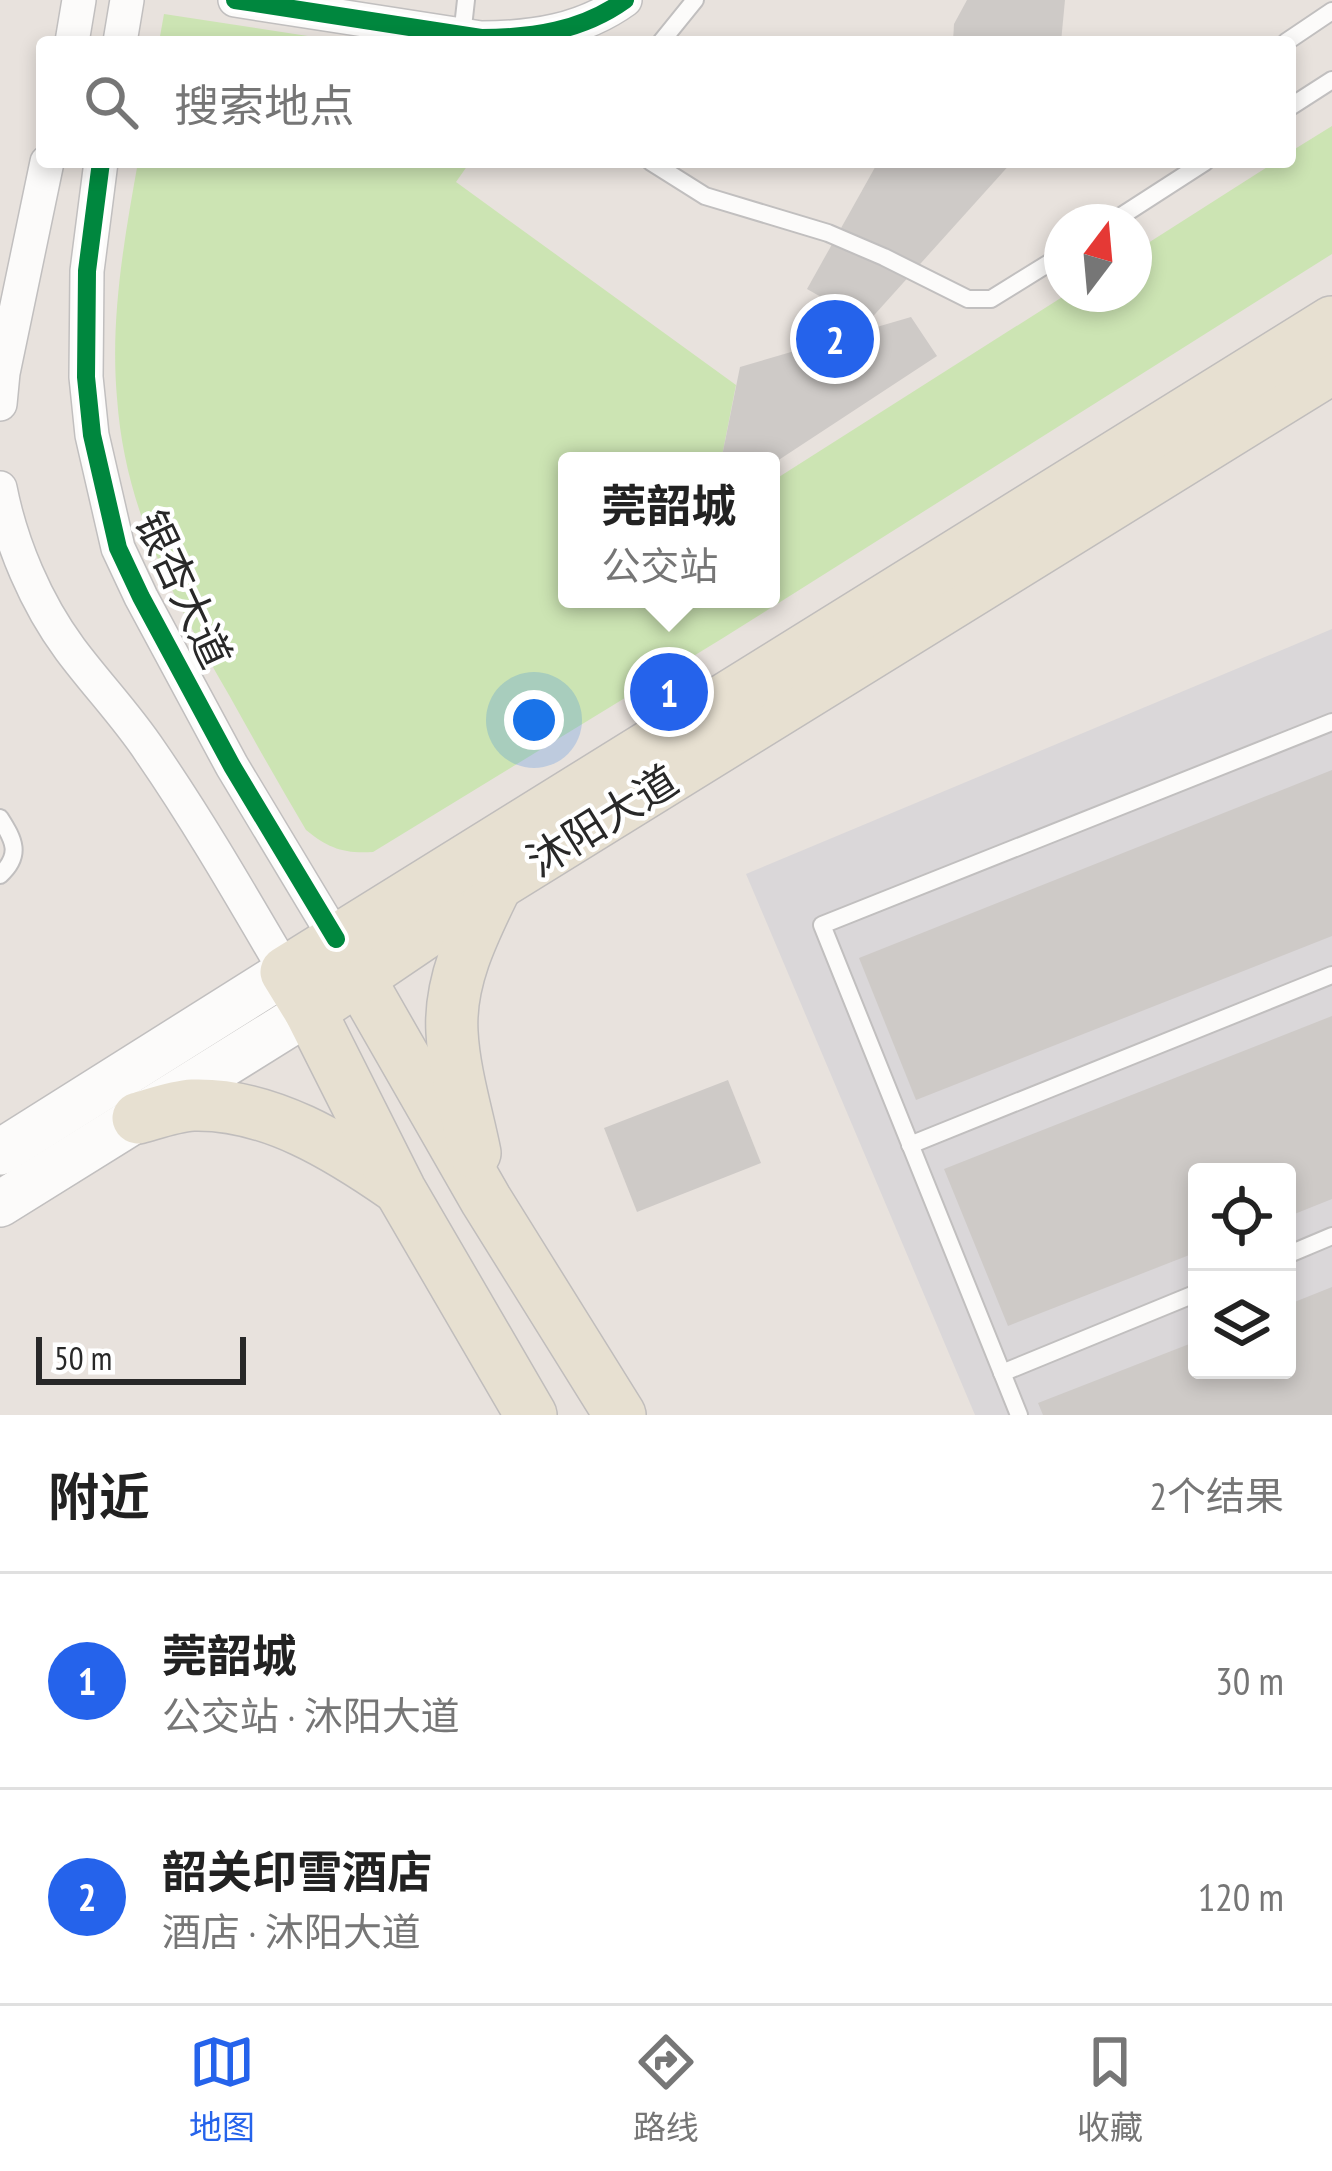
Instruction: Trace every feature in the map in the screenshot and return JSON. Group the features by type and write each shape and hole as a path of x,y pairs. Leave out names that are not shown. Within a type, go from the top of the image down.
{"main road":[{"name":"沐阳大道","path":"0,1152 298,991 1332,322"},
{"name":"沐阳大道","path":"347,959 496,885 1332,368"},
{"path":"486,1200 452,1031 461,968 496,885"},
{"path":"347,959 486,1200 620,1415"},
{"name":"沐阳大道","path":"0,1204 138,1118 298,991"},
{"path":"298,991 400,1190 531,1415"},
{"path":"138,1118 190,1105 261,1117 344,1150 400,1190"}],"street":[{"path":"73,36 79,0"},
{"path":"121,36 127,0"},
{"path":"235,0 462,36"},
{"path":"539,36 586,32 625,0"},
{"path":"0,404 2,374 45,168"},
{"name":"银杏大道","path":"100,168 87,271 86,377 92,435 118,548 232,766 347,959"},
{"path":"1,501 8,546 45,610 167,776 298,991"}],"lane":[{"path":"462,36 466,0"},
{"path":"666,36 695,0"},
{"path":"1295,36 1332,11"},
{"path":"1296,103 1332,80"},
{"path":"661,168 705,196 839,238 968,298 991,299 1044,266"},
{"path":"1140,204 1196,168"},
{"path":"1019,1415 822,925 1332,722"},
{"path":"0,818 16,854 0,875"},
{"path":"910,1144 1332,975"},
{"path":"1296,1251 1332,1237"},
{"path":"1002,1373 1188,1296"}],"shaded area":[{"path":"1332,629 1332,1415 975,1415 746,874"}],"green space":[{"path":"164,14 308,36 160,36"},
{"path":"1332,126 1332,254 780,602 780,476 1044,309 1152,312 1152,241 1266,168 1296,168 1296,148"},
{"path":"137,168 466,168 456,182 736,385 723,452 558,452 558,608 771,608 373,852 353,852 306,830 189,624 141,516 122,439 115,368 128,221"}],"building":[{"path":"967,0 1065,0 1062,36 953,36 954,24"},
{"path":"875,168 1007,168 867,323 807,289"},
{"path":"911,317 937,356 780,459 780,452 723,452 740,367"},
{"path":"1332,770 1332,936 916,1100 859,958"},
{"path":"1332,1016 1332,1199 1296,1213 1296,1163 1188,1163 1188,1256 1008,1326 944,1169"},
{"path":"728,1080 761,1163 637,1212 604,1128"},
{"path":"1332,1287 1332,1415 1043,1415 1038,1403 1188,1345 1188,1379 1296,1379 1296,1301"}],"cycle path":[{"path":"235,0 468,36"},
{"path":"519,36 592,19 625,0"},
{"path":"100,168 87,271 86,377 92,435 118,548 232,766 336,939"}],"place":[{"name":"韶关印雪酒店","path":"835,339"},
{"name":"莞韶城","path":"669,692"}]}
